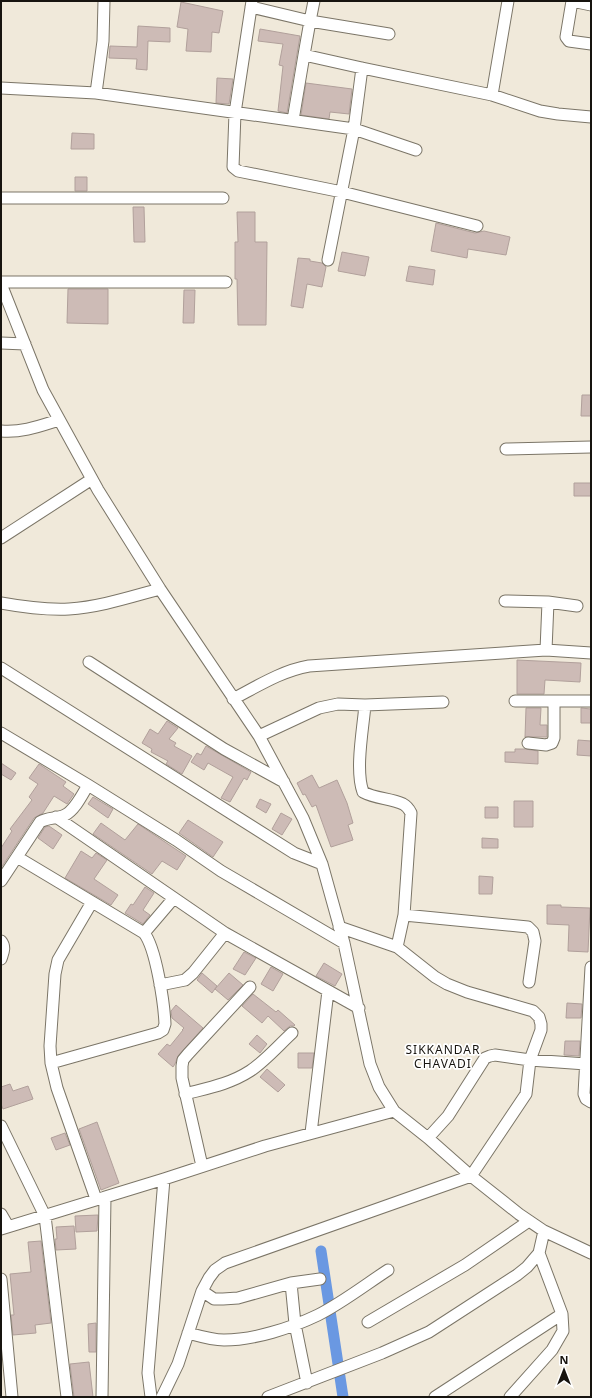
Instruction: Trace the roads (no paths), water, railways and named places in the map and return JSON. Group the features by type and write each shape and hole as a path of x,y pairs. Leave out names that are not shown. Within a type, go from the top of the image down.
{"street":[{"path":"96,93 103,40 104,1"},
{"path":"293,120 314,1"},
{"path":"492,95 508,1"},
{"path":"591,5 572,1 566,37 569,40 591,44"},
{"path":"389,34 310,21 252,4 235,112 233,167 238,171 342,192 477,226"},
{"path":"304,55 492,95 540,111 591,117"},
{"path":"328,260 354,129 362,68"},
{"path":"1,88 96,93 354,129 416,150"},
{"path":"1,198 223,198"},
{"path":"226,282 1,283 43,390 92,479 160,589 259,736 303,818 322,864 344,943 370,1064 378,1087 394,1111 428,1138 470,1176 544,1231 591,1253"},
{"path":"1,342 25,344"},
{"path":"1,431 31,429 59,420"},
{"path":"506,449 591,447"},
{"path":"1,538 92,479"},
{"path":"1,603 20,606 69,609 111,603 160,589"},
{"path":"505,600 548,602 577,606"},
{"path":"546,650 548,602"},
{"path":"233,699 280,675 294,669 309,666 546,650 591,653"},
{"path":"89,662 224,749 284,782"},
{"path":"1,668 294,853 322,864"},
{"path":"515,701 591,701"},
{"path":"528,743 546,745 552,743 554,738 554,701"},
{"path":"259,736 319,708 338,704 365,705 443,702"},
{"path":"365,705 359,769 359,782 363,792 372,797 404,804 409,808 411,813 404,915 397,947"},
{"path":"1,733 176,840 221,871 344,943"},
{"path":"1,881 40,822 47,818 64,816 71,811 88,785"},
{"path":"56,817 225,933 359,1008"},
{"path":"17,857 144,933 151,944 160,985 166,1024 163,1030 158,1033 51,1063"},
{"path":"144,933 173,898"},
{"path":"92,902 58,960 54,974 50,1046 51,1063 57,1088 101,1198 102,1397"},
{"path":"404,915 528,927 533,932 534,940 529,982"},
{"path":"162,1397 178,1364 202,1291 215,1270 225,1263 470,1176 526,1094 530,1060 541,1030 539,1017 533,1011 467,992 447,984 435,978 397,947 339,927"},
{"path":"160,985 185,980 194,973 225,933"},
{"path":"1,942 4,950 1,959"},
{"path":"591,967 584,1094 586,1099 591,1102"},
{"path":"202,1166 185,1094 181,1071 183,1060 250,987"},
{"path":"311,1133 328,991"},
{"path":"185,1094 215,1087 234,1080 251,1071 292,1033"},
{"path":"428,1138 448,1116 485,1058 496,1055 530,1060 586,1064"},
{"path":"1,1214 4,1228 164,1179 264,1146 394,1111"},
{"path":"1,1126 45,1216 67,1397"},
{"path":"150,1397 148,1373 164,1179"},
{"path":"368,1322 465,1265 529,1221"},
{"path":"268,1397 346,1368 429,1332 528,1267 539,1253 544,1231"},
{"path":"510,1397 552,1350 563,1331 562,1314 539,1253"},
{"path":"188,1333 223,1340 260,1335 295,1324 318,1314 388,1270"},
{"path":"1,1279 12,1397"},
{"path":"202,1291 214,1299 238,1298 291,1284 320,1279"},
{"path":"291,1284 295,1324 312,1381"},
{"path":"435,1397 562,1314"}],"waterway":[{"path":"321,1251 343,1397"}],"district":[{"name":"SIKKANDAR CHAVADI","path":"443,1057"}]}
